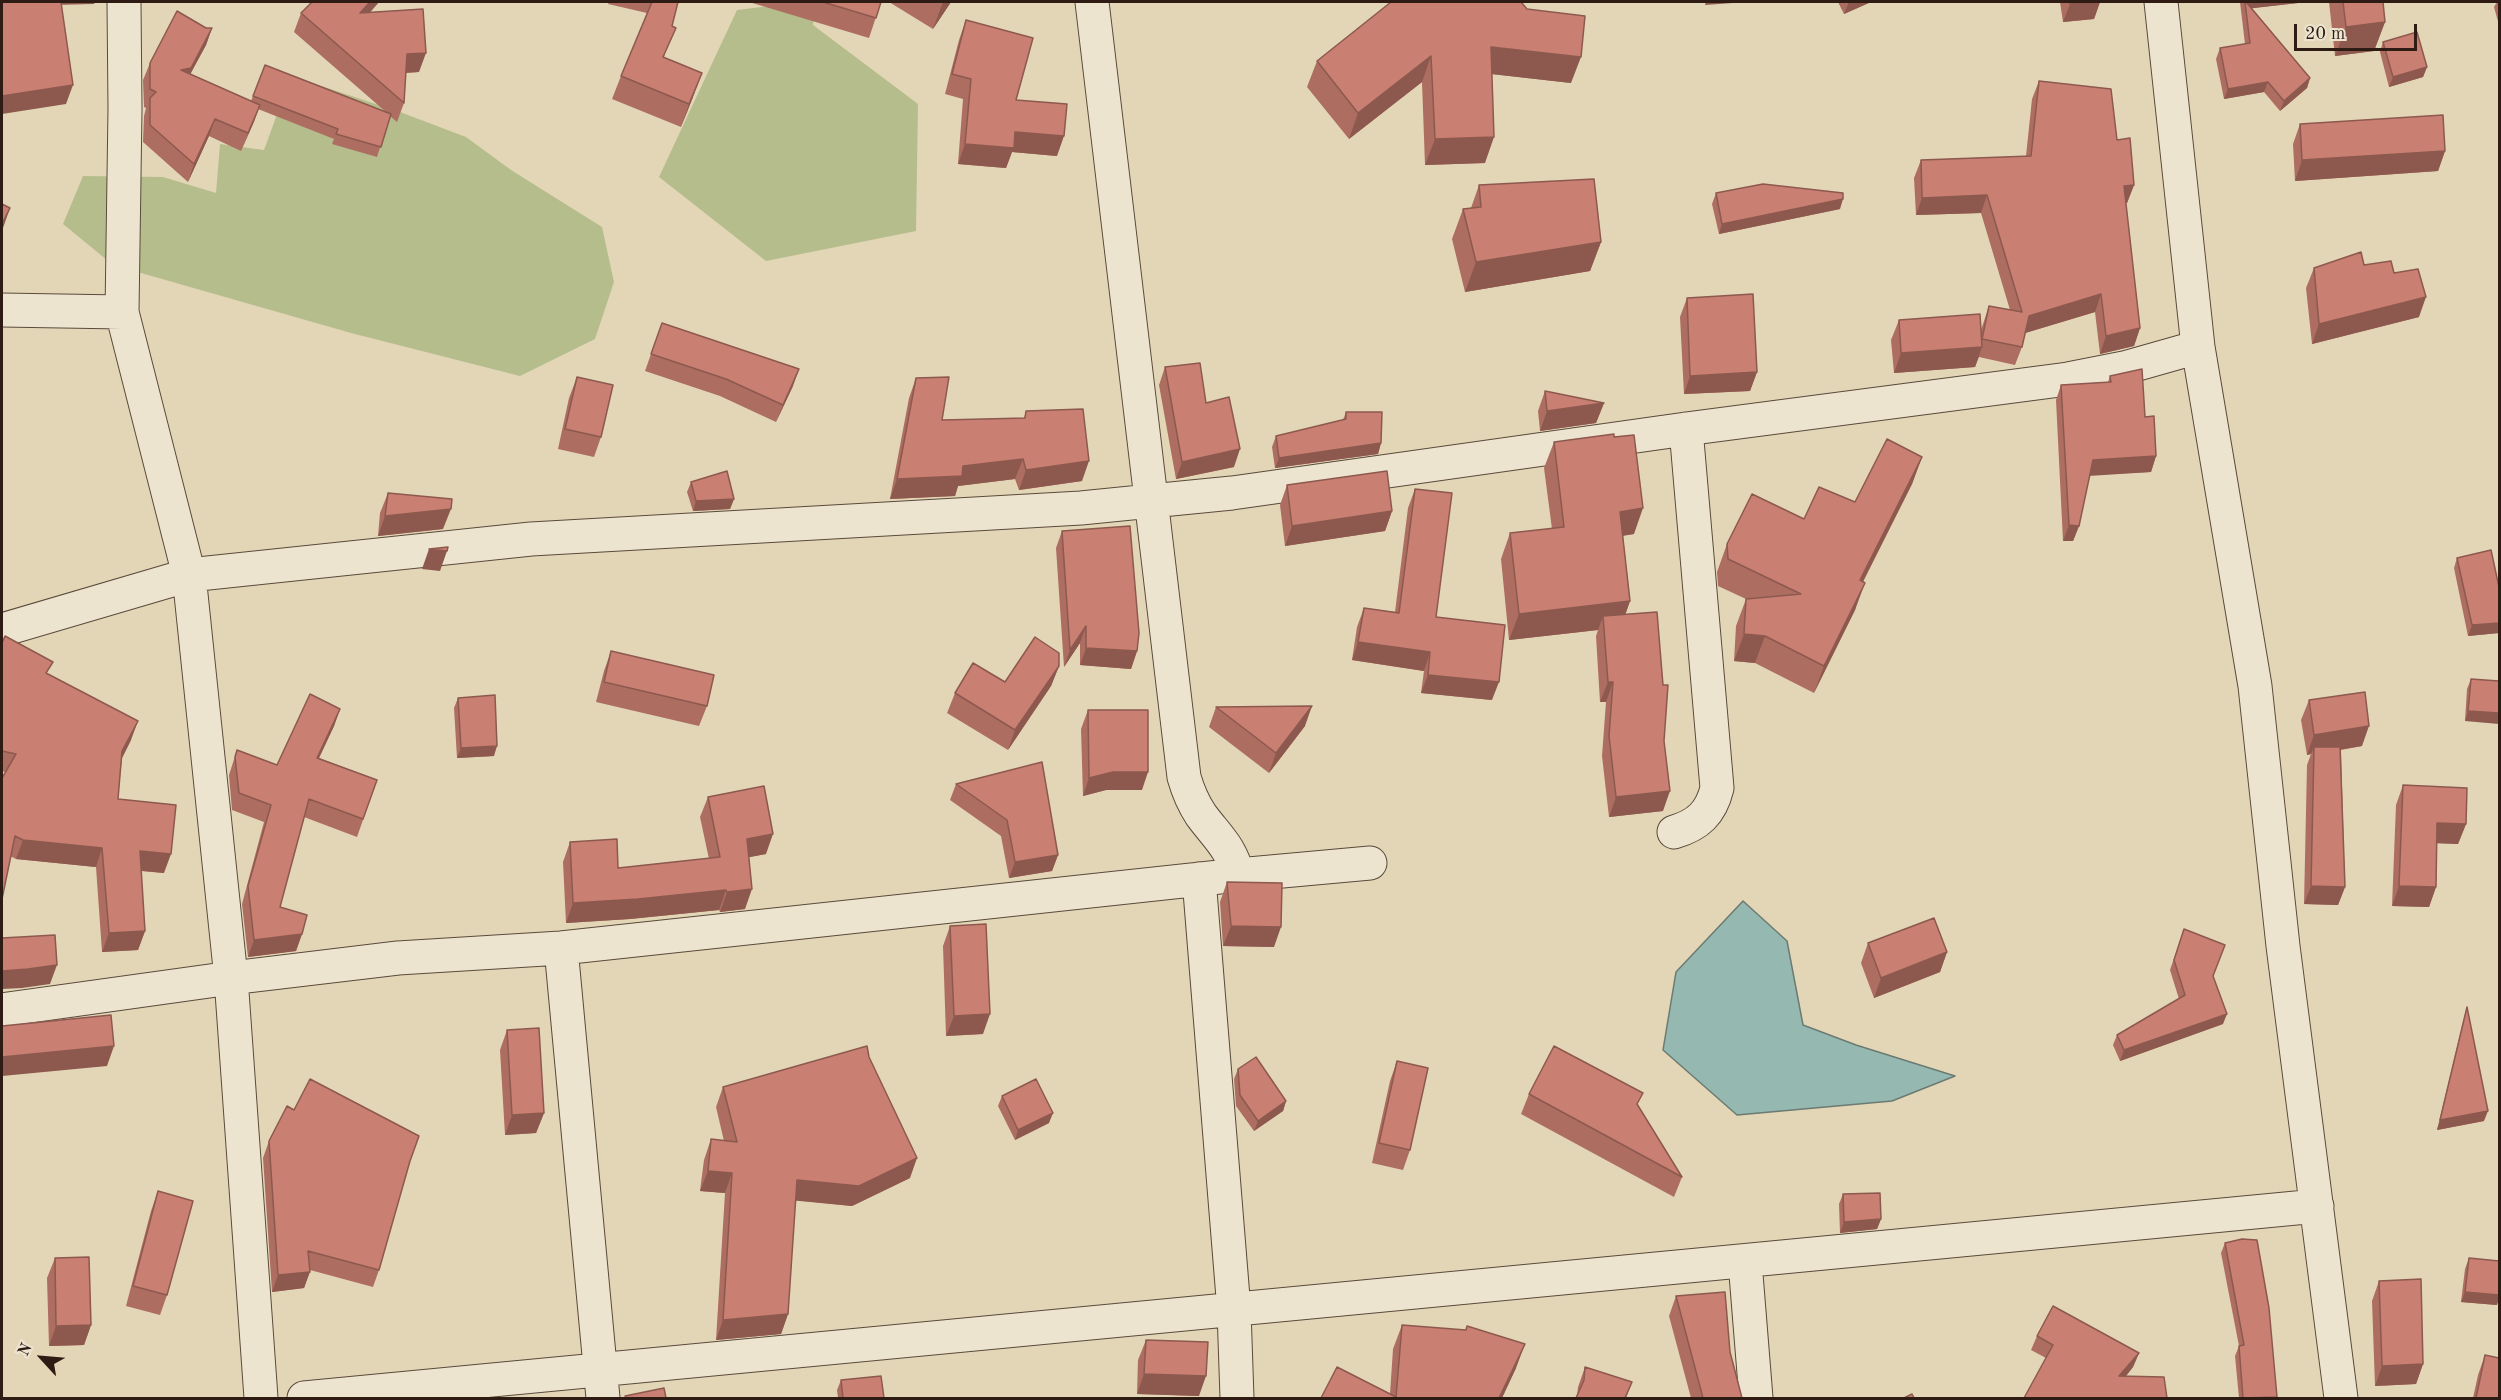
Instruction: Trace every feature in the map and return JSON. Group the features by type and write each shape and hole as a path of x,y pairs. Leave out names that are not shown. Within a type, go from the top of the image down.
{"street":[{"path":"124,2 122,312 189,575 231,978 261,1398"},
{"path":"1092,2 1184,777 1190,796 1201,815 1230,852 1238,875"},
{"path":"2161,2 2198,347 2255,686 2283,946 2341,1398"},
{"path":"2,310 122,312"},
{"path":"2,630 189,575 531,539 1057,509 1232,493 1686,429 2068,380 2124,368 2198,347"},
{"path":"1674,832 1699,821 1709,810 1717,788 1686,429"},
{"path":"2,1010 231,978 398,958 561,948 1199,879 1370,863"},
{"path":"1199,879 1234,1310 1237,1398"},
{"path":"561,948 602,1385"},
{"path":"304,1398 602,1385 1234,1310 2317,1206"},
{"path":"1745,1262 1756,1398"}],"green space":[{"path":"815,2 813,25 918,104 916,231 766,261 659,177 737,10"},
{"path":"291,76 400,112 466,137 511,170 602,227 614,282 595,339 520,376 351,333 113,265 63,224 83,176 163,177 216,193 220,144 264,150"}],"water":[{"path":"1743,901 1787,941 1803,1025 1856,1045 1955,1076 1892,1101 1737,1115 1663,1050 1676,972"}],"building":[{"path":"2,2 61,2 73,85 2,96"},
{"path":"312,2 370,2 360,13 423,9 426,53 407,54 404,103 301,13"},
{"path":"652,2 678,2 672,26 676,28 663,57 702,73 689,104 621,76"},
{"path":"823,2 881,2 876,18"},
{"path":"1391,2 1521,2 1527,9 1585,16 1581,57 1491,47 1494,137 1435,139 1431,56 1358,113 1317,61"},
{"path":"2069,2 2092,2 2070,4"},
{"path":"2245,2 2310,78 2284,101 2268,82 2228,89 2220,48 2250,43"},
{"path":"2343,2 2383,2 2385,22 2346,27"},
{"path":"177,11 206,28 212,28 191,68 181,70 260,105 248,133 215,119 194,164 150,125 150,98 156,92 150,89 150,63"},
{"path":"966,20 1033,38 1016,100 1067,104 1064,136 1015,132 1014,148 965,144 971,79 952,74"},
{"path":"2417,32 2427,67 2393,77 2383,42"},
{"path":"265,65 391,114 381,147 336,134 338,129 253,96"},
{"path":"2039,81 2111,89 2117,140 2130,138 2134,185 2124,186 2140,328 2106,336 2101,294 2029,316 2022,347 1982,339 1989,306 2022,312 1987,195 1922,198 1921,160 2031,156"},
{"path":"2443,115 2445,151 2302,160 2300,124"},
{"path":"1594,179 1601,242 1476,262 1463,209 1481,207 1479,185"},
{"path":"1763,184 1843,193 1843,199 1722,224 1716,193"},
{"path":"2,204 10,208 2,224"},
{"path":"2361,252 2364,265 2391,261 2394,273 2418,269 2426,297 2319,324 2314,268"},
{"path":"1753,294 1757,372 1690,376 1687,298"},
{"path":"1980,314 1982,347 1901,353 1899,320"},
{"path":"662,323 799,369 783,405 726,379 651,354"},
{"path":"1200,363 1206,403 1229,397 1240,449 1182,462 1165,367"},
{"path":"2142,369 2145,417 2154,416 2156,456 2093,460 2079,526 2069,525 2061,385 2111,382 2110,376"},
{"path":"577,377 613,385 601,437 565,429"},
{"path":"949,377 942,420 1025,418 1026,411 1083,409 1089,461 1026,470 1023,459 963,466 962,476 897,479 916,378"},
{"path":"1545,391 1604,403 1547,411"},
{"path":"1346,412 1382,412 1381,443 1279,458 1276,436 1346,419"},
{"path":"1614,434 1614,437 1634,435 1643,508 1620,512 1630,601 1519,614 1510,533 1564,527 1554,442"},
{"path":"1887,439 1922,457 1860,580 1865,583 1824,666 1765,636 1744,634 1746,599 1801,594 1728,559 1727,544 1752,494 1804,519 1819,487 1855,502"},
{"path":"727,471 734,499 696,501 691,482"},
{"path":"1387,471 1392,511 1292,526 1287,485"},
{"path":"1415,489 1452,493 1436,617 1505,625 1499,682 1428,675 1430,652 1358,642 1364,608 1399,613"},
{"path":"388,493 452,499 451,509 385,516"},
{"path":"1130,526 1139,633 1137,651 1086,648 1086,626 1070,650 1062,531"},
{"path":"448,547 447,551 429,549"},
{"path":"2491,550 2499,587 2499,623 2472,625 2457,558"},
{"path":"1657,612 1663,685 1668,685 1664,741 1670,791 1616,797 1609,736 1613,682 1608,682 1603,616"},
{"path":"5,636 53,662 46,673 138,721 122,751 118,799 176,805 171,854 140,851 145,931 109,933 102,848 23,840 15,836 2,899 2,778 16,754 2,751 2,643"},
{"path":"1035,637 1059,653 1059,666 1015,730 955,693 973,663 1005,682"},
{"path":"611,651 714,675 707,706 604,682"},
{"path":"2471,679 2499,681 2499,713 2468,711"},
{"path":"2365,692 2369,726 2314,735 2309,700"},
{"path":"310,694 340,709 317,758 377,780 363,819 309,799 280,907 307,915 302,934 254,940 248,886 271,805 239,793 235,757 237,750 277,765"},
{"path":"495,695 497,746 461,748 458,698"},
{"path":"1312,706 1276,753 1216,707"},
{"path":"1088,710 1148,710 1148,772 1113,772 1089,778"},
{"path":"2314,747 2340,747 2345,887 2311,886"},
{"path":"1042,762 1058,855 1015,862 1007,820 956,784"},
{"path":"2403,785 2467,788 2466,824 2437,823 2436,887 2399,886"},
{"path":"764,786 773,834 747,839 752,889 573,903 570,842 617,839 618,868 720,857 708,797"},
{"path":"1227,882 1282,883 1281,927 1231,926"},
{"path":"1934,918 1947,952 1881,978 1868,943"},
{"path":"986,924 990,1014 954,1016 950,926"},
{"path":"2184,929 2225,945 2213,976 2227,1014 2124,1050 2117,1035 2185,995 2174,960"},
{"path":"55,935 57,965 2,971 2,938"},
{"path":"2467,1007 2488,1111 2440,1120"},
{"path":"111,1015 114,1046 2,1057 2,1026"},
{"path":"539,1028 544,1113 512,1115 507,1030"},
{"path":"867,1046 869,1057 917,1158 859,1186 797,1180 788,1314 723,1320 732,1173 708,1171 711,1139 737,1142 723,1087"},
{"path":"1554,1046 1643,1093 1637,1104 1682,1177 1529,1094"},
{"path":"1256,1057 1286,1101 1258,1121 1240,1095 1238,1069"},
{"path":"1397,1061 1428,1068 1410,1150 1379,1143"},
{"path":"310,1079 419,1136 379,1270 308,1251 310,1272 278,1275 269,1141 287,1106 294,1110"},
{"path":"1036,1079 1053,1113 1018,1130 1002,1096"},
{"path":"158,1191 193,1201 167,1295 133,1286"},
{"path":"1880,1193 1881,1219 1844,1222 1843,1194"},
{"path":"2242,1239 2257,1240 2269,1308 2277,1397 2243,1398 2239,1346 2244,1345 2225,1243"},
{"path":"89,1257 91,1325 56,1326 55,1258"},
{"path":"2469,1258 2499,1261 2499,1295 2465,1292"},
{"path":"2421,1279 2423,1364 2382,1366 2379,1281"},
{"path":"1725,1292 1730,1352 1742,1398 1703,1398 1676,1296"},
{"path":"2053,1306 2139,1353 2119,1376 2164,1377 2167,1398 2024,1398 2053,1345 2037,1336"},
{"path":"1402,1325 1466,1330 1467,1326 1525,1344 1499,1398 1321,1398 1337,1367 1396,1397"},
{"path":"1146,1340 1208,1342 1206,1376 1144,1374"},
{"path":"2485,1355 2499,1358 2499,1398 2476,1398"},
{"path":"1585,1367 1632,1382 1625,1398 1576,1398 1584,1380"},
{"path":"881,1376 884,1398 843,1398 841,1380"},
{"path":"664,1388 666,1398 626,1398 625,1396"}]}
